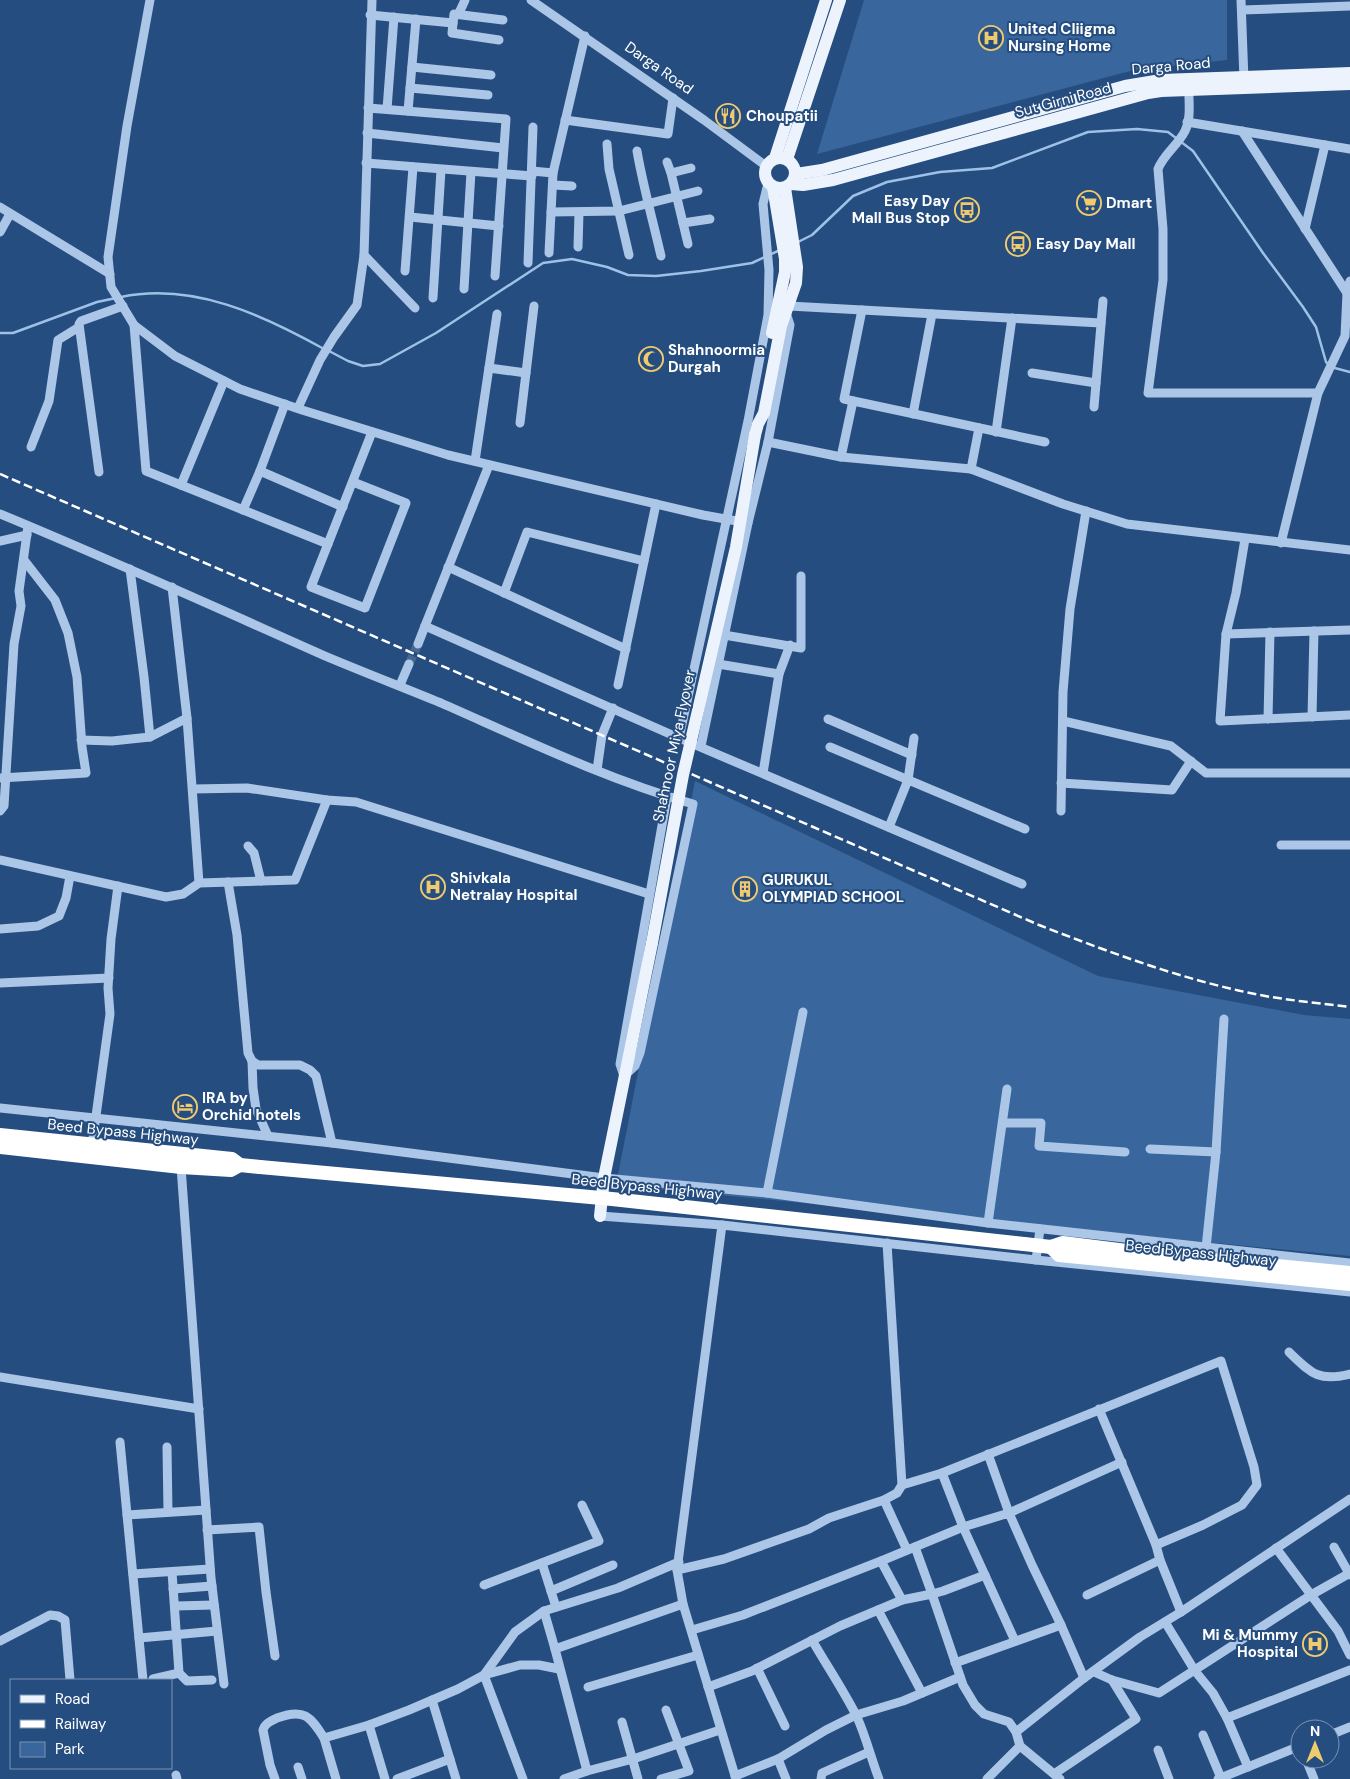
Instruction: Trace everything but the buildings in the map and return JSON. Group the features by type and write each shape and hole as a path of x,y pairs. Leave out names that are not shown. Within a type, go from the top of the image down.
{"highway":[{"name":"Beed Bypass Highway","path":"0,1135 232,1159 240,1165 612,1199 1038,1246 1063,1243 1151,1254 1350,1273"},
{"name":"Beed Bypass Highway","path":"0,1147 181,1167 231,1170 240,1165"},
{"name":"Beed Bypass Highway","path":"1038,1246 1059,1254 1350,1284"}],"main road":[{"path":"776,161 826,0"},
{"path":"776,161 795,168 783,183 765,178 776,161 840,0"},
{"name":"Darga Road","path":"783,183 822,170 1125,86 1161,80 1189,85 1244,83 1350,73"},
{"path":"1244,83 1350,84"},
{"name":"Shahnoor Miya Flyover","path":"758,424 756,416 786,272 786,259 776,206 783,183"},
{"name":"Shahnoor Miya Flyover","path":"600,1216 604,1178 652,943 683,775 736,547 758,424 764,413 781,326 796,283 797,267 783,183"}],"street":[{"path":"150,0 127,126 108,257 111,287 134,325 175,356 240,388 285,404 475,462 656,504 748,523"},
{"path":"298,408 320,360 357,305 364,255 370,15 372,0"},
{"path":"459,13 465,0"},
{"name":"Darga Road","path":"531,0 673,98 776,161"},
{"path":"1241,0 1244,83"},
{"path":"1242,10 1350,6"},
{"path":"499,40 452,33 454,14 459,13 503,20"},
{"path":"370,15 453,23"},
{"path":"387,109 394,17"},
{"path":"408,111 416,19"},
{"path":"549,253 553,173 584,36"},
{"path":"412,67 491,76"},
{"path":"1189,85 1189,116 1186,126 1162,160 1158,169 1163,230 1163,280 1148,393 1318,392"},
{"path":"410,88 488,95"},
{"path":"566,120 668,134 673,98"},
{"path":"368,108 506,119 495,276"},
{"path":"1186,126 1242,131 1350,149"},
{"path":"528,262 533,127"},
{"path":"1242,131 1347,293"},
{"path":"367,133 503,148"},
{"path":"607,144 609,169 629,255"},
{"path":"1305,229 1325,145"},
{"path":"637,151 643,188 649,203 661,256"},
{"path":"667,162 688,244"},
{"path":"366,163 502,175 553,173"},
{"path":"405,271 413,167"},
{"path":"671,173 691,168"},
{"path":"433,298 441,170"},
{"path":"464,288 471,172"},
{"path":"679,738 748,421 768,315 768,242 763,204 783,183"},
{"path":"553,185 572,186"},
{"path":"551,212 619,211 698,191"},
{"path":"0,207 110,274"},
{"path":"578,212 578,247"},
{"path":"0,232 10,214"},
{"path":"410,217 499,226"},
{"path":"683,223 710,220"},
{"path":"364,255 415,308"},
{"path":"1281,543 1318,392 1344,336 1347,293 1350,281"},
{"path":"1094,407 1103,301"},
{"path":"31,447 49,401 58,340 79,327 82,321 122,304"},
{"path":"520,422 534,306"},
{"path":"701,746 748,523 768,442 790,326 788,310 862,310 1101,323"},
{"path":"862,310 844,399 1045,442"},
{"path":"475,462 497,314"},
{"path":"913,414 932,314"},
{"path":"996,432 1012,318"},
{"path":"134,325 146,471 328,544"},
{"path":"79,327 99,472"},
{"path":"489,368 526,373"},
{"path":"1032,373 1096,383"},
{"path":"180,485 224,381"},
{"path":"840,457 853,401"},
{"path":"243,510 285,404"},
{"path":"971,469 979,428"},
{"path":"353,482 406,503 365,608 312,587 372,432"},
{"path":"768,442 840,457 971,469 1126,524 1350,550"},
{"path":"418,644 489,465"},
{"path":"260,471 343,507"},
{"path":"618,685 656,504"},
{"path":"1061,811 1063,692 1070,609 1086,511"},
{"path":"0,514 28,530 130,568 327,656 597,770 667,797 693,804 640,1053 635,1066 624,1076 620,1064 648,894 667,797"},
{"path":"0,541 28,530"},
{"path":"0,811 4,806 3,778 14,644 21,606 20,591 28,530"},
{"path":"504,593 527,532 644,561"},
{"path":"1245,539 1236,593 1226,634 1220,722 1350,715"},
{"path":"3,778 86,773 81,740 77,677 68,633 55,600 24,560"},
{"path":"448,567 626,649"},
{"path":"130,568 150,737"},
{"path":"724,635 801,648 801,576"},
{"path":"172,587 187,718 199,883"},
{"path":"425,626 679,738 1022,884"},
{"path":"1226,634 1350,630"},
{"path":"1312,717 1314,631"},
{"path":"1268,719 1270,632"},
{"path":"763,773 779,674 790,645"},
{"path":"400,686 409,664"},
{"path":"718,664 779,674"},
{"path":"597,770 602,734 613,708"},
{"path":"81,740 112,741 150,737 187,718"},
{"path":"828,719 912,755"},
{"path":"1063,721 1170,746 1206,773 1350,773"},
{"path":"889,827 908,780 914,738"},
{"path":"830,747 1025,829"},
{"path":"1062,783 1172,790 1191,761"},
{"path":"193,789 247,788 327,800 356,802 648,894"},
{"path":"0,860 166,897 183,894 199,883 295,880 327,800"},
{"path":"1281,844 1350,845"},
{"path":"248,846 254,853 261,881"},
{"path":"0,929 38,926 59,916 66,898 70,876"},
{"path":"228,882 237,935 248,1053 252,1061 256,1109 268,1136"},
{"path":"92,1145 110,1014 111,939 118,886"},
{"path":"0,983 109,978"},
{"path":"767,1193 803,1012"},
{"path":"1206,1248 1216,1152 1224,1019"},
{"path":"252,1061 258,1065 300,1065 310,1070 316,1076 332,1143"},
{"path":"988,1223 1007,1089"},
{"path":"0,1108 332,1143 604,1178 767,1193 988,1223 1350,1263"},
{"path":"1003,1123 1041,1123 1039,1146 1126,1152"},
{"path":"1150,1149 1216,1152"},
{"path":"181,1167 210,1569 224,1684"},
{"path":"600,1216 722,1225 1350,1292"},
{"path":"722,1225 678,1566 683,1604 735,1777 778,1759 826,1730 856,1715 903,1701 960,1677"},
{"path":"1036,1260 1040,1229"},
{"path":"484,1675 515,1632 544,1611 618,1588 678,1566 724,1559 809,1529 829,1518 884,1500 897,1493 902,1485 887,1243"},
{"path":"1290,1352 1308,1370 1320,1377 1350,1374"},
{"path":"902,1485 942,1473 1221,1360 1254,1467 1257,1485 1242,1505 1203,1525 1156,1545"},
{"path":"0,1377 199,1409"},
{"path":"1099,1409 1156,1545 1180,1612"},
{"path":"120,1442 143,1679"},
{"path":"167,1447 168,1512"},
{"path":"988,1454 1009,1513 1062,1625 1084,1678"},
{"path":"692,1630 744,1615 911,1549 963,1526 1009,1513 1122,1462"},
{"path":"942,1473 963,1526 1015,1641"},
{"path":"1016,1732 1084,1678 1140,1637 1350,1499"},
{"path":"884,1500 911,1549 932,1594 963,1685 975,1705 984,1714 1009,1722 1016,1732 1020,1746 1057,1776 1136,1719 1112,1680"},
{"path":"484,1585 599,1541 582,1505"},
{"path":"127,1515 206,1510"},
{"path":"207,1530 259,1528 275,1656"},
{"path":"1094,1672 1112,1680 1159,1693 1311,1595 1350,1574 1334,1546"},
{"path":"1276,1548 1338,1631 1349,1652"},
{"path":"1087,1595 1160,1560"},
{"path":"881,1561 902,1600"},
{"path":"542,1563 556,1607"},
{"path":"551,1591 612,1565"},
{"path":"133,1574 210,1569"},
{"path":"172,1572 179,1673 187,1680 212,1680"},
{"path":"708,1688 757,1668 812,1640 902,1600 943,1591 985,1575"},
{"path":"174,1589 212,1586"},
{"path":"555,1649 683,1604"},
{"path":"175,1606 214,1605"},
{"path":"878,1610 922,1693"},
{"path":"544,1611 588,1771"},
{"path":"0,1641 50,1615 58,1616 65,1620 70,1679"},
{"path":"1165,1622 1227,1718 1248,1767"},
{"path":"955,1663 1062,1625"},
{"path":"139,1638 217,1631"},
{"path":"812,1640 856,1715 865,1735 879,1779"},
{"path":"588,1687 698,1655"},
{"path":"324,1738 369,1725 458,1689 484,1675 520,1665 539,1665 559,1669"},
{"path":"757,1668 786,1726"},
{"path":"1227,1718 1350,1670"},
{"path":"153,1679 179,1673"},
{"path":"484,1675 522,1779"},
{"path":"432,1700 456,1779"},
{"path":"661,1779 689,1771 666,1710"},
{"path":"275,1779 270,1765 263,1730 264,1725 290,1714 302,1714 309,1717 324,1738 336,1779"},
{"path":"622,1722 638,1779"},
{"path":"369,1725 384,1779"},
{"path":"564,1779 634,1760 720,1730"},
{"path":"1203,1735 1220,1778 1290,1750"},
{"path":"987,1779 1020,1746"},
{"path":"1158,1750 1169,1779"},
{"path":"821,1779 822,1773 869,1752"},
{"path":"397,1779 450,1759"},
{"path":"778,1759 786,1779"},
{"path":"298,1768 302,1779"}],"green space":[{"path":"864,0 1227,0 1227,60 1134,70 817,154"},
{"path":"695,781 1098,976 1304,1015 1350,1019 1350,1256 616,1185"}],"waterway":[{"path":"796,243 812,235 853,196 887,182 940,172 992,168 1088,132 1137,129 1168,132 1193,151 1263,253 1303,307 1316,327 1326,362 1331,367 1350,372"},
{"path":"329,351 363,366 380,364 436,333 543,263 572,259 607,267 628,275 656,276 752,263 780,250"},
{"path":"121,297 175,294 201,298 227,305 277,324 324,349"},
{"path":"0,333 13,333 97,302 116,298"}],"tunnel":[{"path":"409,664 418,644"}],"railway":[{"path":"0,474 1039,925 1124,957 1212,984 1271,997 1350,1007"}],"place":[{"name":"United CIiigma Nursing Home","path":"991,38"},
{"name":"Choupatii","path":"728,116"},
{"name":"Dmart","path":"1089,203"},
{"name":"Easy Day Mall Bus Stop","path":"967,210"},
{"name":"Easy Day Mall","path":"1018,244"},
{"name":"Shahnoormia Durgah","path":"651,359"},
{"name":"Shivkala Netralay Hospital","path":"433,887"},
{"name":"GURUKUL OLYMPIAD SCHOOL","path":"745,889"},
{"name":"IRA by Orchid hotels","path":"185,1107"},
{"name":"Mi & Mummy Hospital","path":"1315,1644"}]}
